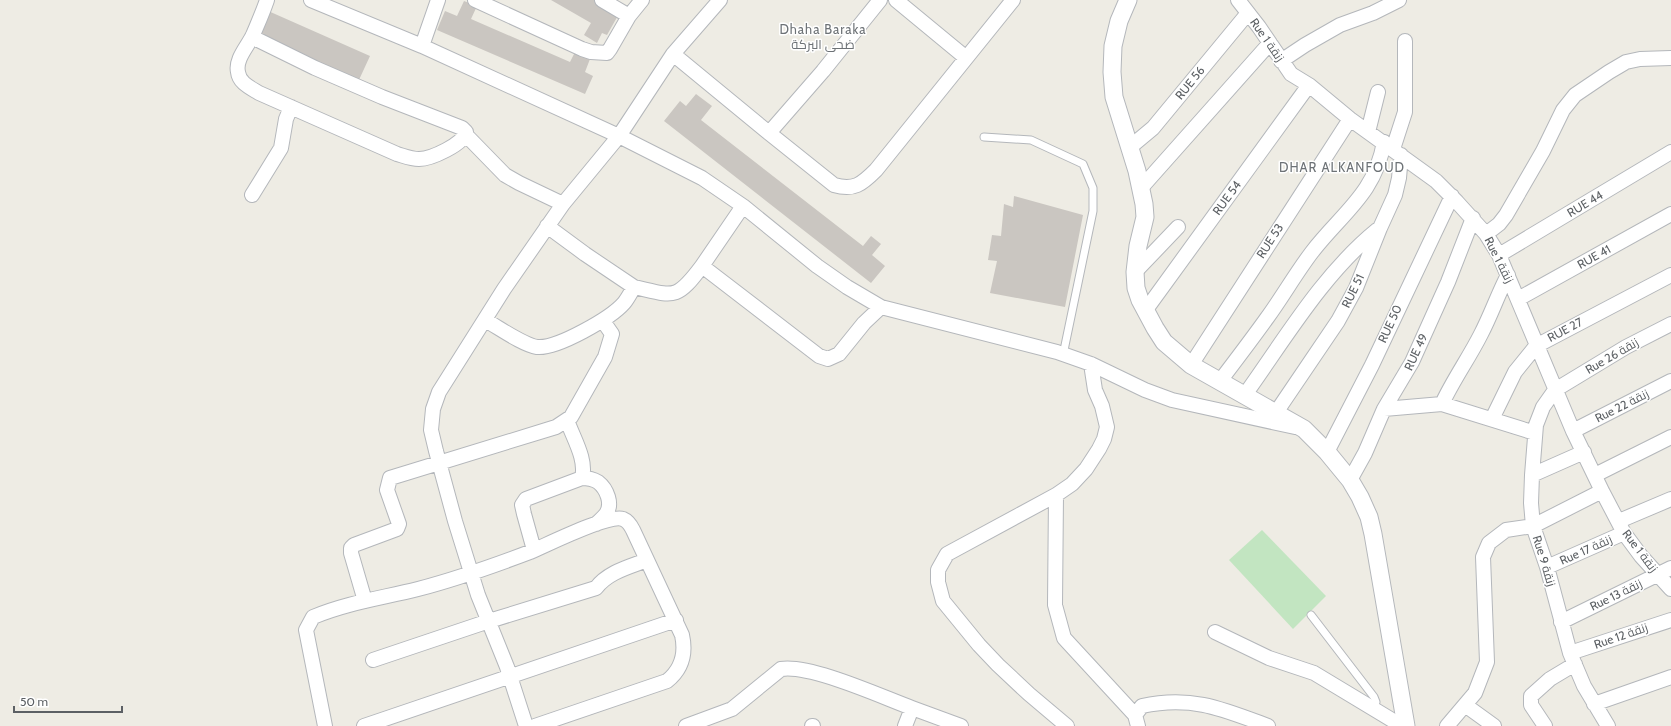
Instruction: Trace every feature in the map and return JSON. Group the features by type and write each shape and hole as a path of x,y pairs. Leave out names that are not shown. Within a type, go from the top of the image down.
{"street":[{"path":"267,0 252,37 237,66 238,73 246,85 259,93 397,154 410,158 424,159 452,146 466,135"},
{"path":"311,0 422,46 619,136 702,178 742,206 847,288 881,307 1063,354 1091,364 1145,390 1172,400 1304,429"},
{"path":"422,46 438,0"},
{"path":"474,0 582,49 602,54 607,53 610,49 630,16 642,0"},
{"path":"602,0 630,16"},
{"path":"526,726 510,677 472,573 440,464 431,430 433,409 439,392 484,320 547,226 563,204 619,136 673,54 720,0"},
{"path":"769,133 823,71 880,0"},
{"path":"896,0 965,57"},
{"path":"673,54 834,185 844,188 852,188 861,184 876,170 965,57 1013,0"},
{"path":"1128,0 1119,21 1113,46 1112,72 1114,97 1128,148 1137,171 1144,204 1145,217 1138,246 1135,272 1136,288 1145,311 1164,342 1191,365 1275,414 1304,429 1327,452 1350,480 1369,517 1373,534 1406,726"},
{"name":"Rue 1 زنقة","path":"1238,0 1291,74 1309,85 1368,132 1393,148 1436,181 1473,218 1486,234 1499,255 1555,390 1602,491 1622,527 1671,589"},
{"path":"1281,61 1305,45 1340,26 1373,13 1399,0"},
{"name":"RUE 56","path":"1128,148 1153,128 1248,13"},
{"path":"252,37 328,74 462,128 466,132 466,135 505,175 563,204"},
{"path":"1220,382 1267,318 1311,254 1331,228 1350,209 1367,188 1377,170 1393,148 1406,107 1405,41"},
{"path":"1141,188 1270,43"},
{"path":"1486,234 1497,226 1506,215 1543,152 1556,128 1563,110 1575,95 1626,62 1670,55"},
{"name":"RUE 54","path":"1145,311 1309,85"},
{"path":"1368,132 1378,92"},
{"path":"252,195 281,148 286,119 291,107"},
{"name":"RUE 53","path":"1191,365 1350,118"},
{"name":"RUE 51","path":"1275,414 1338,321 1356,288 1380,228 1393,201 1397,188 1393,148"},
{"name":"RUE 44","path":"1499,255 1671,152"},
{"name":"RUE 50","path":"1327,452 1375,357 1452,196"},
{"path":"547,226 584,254 634,287 665,294 674,294 682,290 689,283 742,206"},
{"name":"RUE 41","path":"1518,299 1671,214"},
{"name":"RUE 49","path":"1350,480 1384,409 1412,362 1448,282 1473,218"},
{"path":"1135,272 1178,227"},
{"path":"1244,396 1317,292 1348,258 1380,228"},
{"path":"702,266 823,358 834,357 839,354 864,322 881,307"},
{"path":"1442,404 1482,333 1499,292 1508,275"},
{"name":"RUE 27","path":"1492,419 1516,372 1536,346 1671,275"},
{"path":"484,320 529,345 538,347 550,345 603,321 624,303 634,287"},
{"path":"365,601 351,553 351,548 354,545 397,529 398,524 387,490 390,478 440,464 556,427 572,417 605,357 612,334 603,321"},
{"name":"Rue 26 زنقة","path":"1555,390 1626,347 1671,324"},
{"path":"1067,726 1029,694 979,645 943,601 938,582 938,570 947,554 1056,495 1080,476 1091,463 1104,439 1107,427 1106,417 1095,390 1091,364"},
{"name":"Rue 22 زنقة","path":"1573,431 1671,381"},
{"name":"Rue 9 زنقة","path":"1555,390 1538,416 1535,434 1531,503 1533,526 1547,567 1561,622 1573,659 1584,686 1608,726"},
{"path":"1384,409 1442,404 1535,434"},
{"path":"567,420 583,463 584,471 582,478"},
{"path":"1595,475 1671,437"},
{"path":"1532,474 1584,452"},
{"path":"534,550 522,505 526,499 582,478 589,478 598,482 609,499 609,506 606,514 596,524"},
{"path":"1448,726 1475,693 1487,662 1483,557 1489,543 1506,530 1533,526 1602,491"},
{"path":"1056,495 1055,605 1064,638 1136,720 1142,706 1164,702 1191,702 1208,704 1268,726"},
{"name":"Rue 17 زنقة","path":"1547,567 1671,499"},
{"path":"325,726 306,630 312,617 345,606 419,589 472,573 534,550 596,524 611,519 623,519 627,521 633,530 676,620 684,644 682,660 675,674 667,681 535,726"},
{"path":"373,660 489,621 596,588 600,582 610,575 647,560"},
{"name":"Rue 13 زنقة","path":"1561,622 1671,568"},
{"path":"364,726 676,620"},
{"name":"Rue 12 زنقة","path":"1545,726 1531,706 1531,696 1573,659 1671,620"},
{"path":"1215,632 1269,658 1314,673 1402,726"},
{"path":"686,726 732,709 781,668 790,667 828,677 961,726"},
{"path":"1594,704 1671,677"},
{"path":"1465,704 1494,726"},
{"path":"905,726 912,708"}],"lane":[{"path":"984,137 1031,140 1074,158 1083,164 1092,188 1093,211 1063,354"},
{"path":"1311,615 1374,697 1376,702 1374,708"}],"green space":[{"path":"1262,530 1326,596 1293,629 1229,560"}],"building":[{"path":"551,0 599,0 620,12 607,35 602,33 597,43 584,35 591,23"},
{"path":"464,1 477,6 471,19 570,62 575,52 590,59 585,72 593,76 585,94 437,30 445,11 457,16"},
{"path":"266,10 370,56 358,82 255,35"},
{"path":"696,94 712,106 701,120 863,246 871,236 881,244 872,255 885,266 871,283 664,121 680,101 686,106"},
{"path":"1014,196 1083,215 1065,307 990,293 997,261 988,260 992,235 1001,236 1004,204 1013,207"}],"district":[{"name":"Dhaha Baraka ضحى البركة","path":"823,36"},
{"name":"DHAR ALKANFOUD","path":"1342,167"}]}
